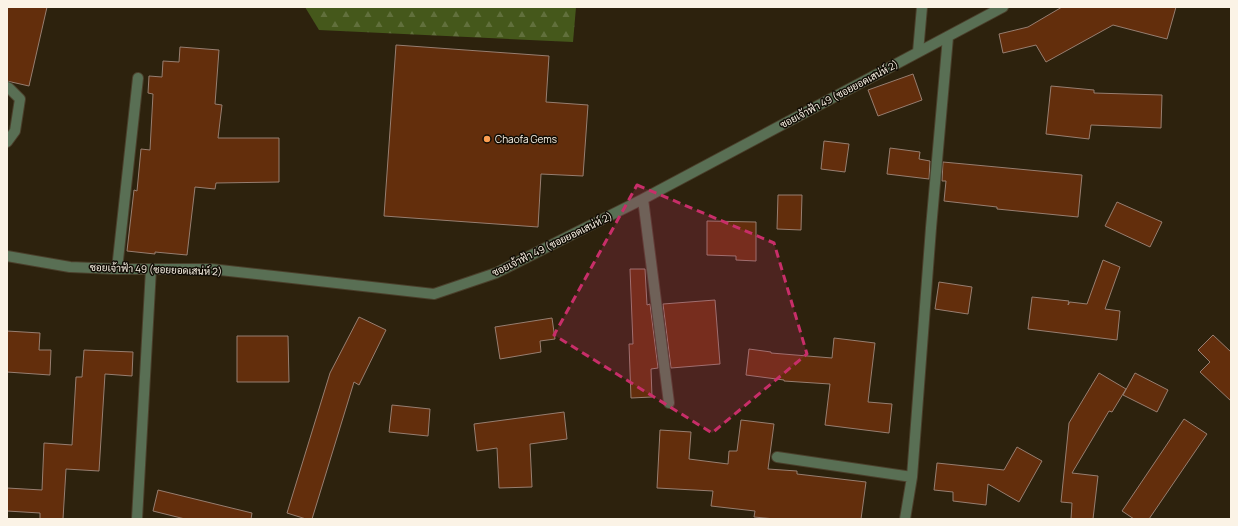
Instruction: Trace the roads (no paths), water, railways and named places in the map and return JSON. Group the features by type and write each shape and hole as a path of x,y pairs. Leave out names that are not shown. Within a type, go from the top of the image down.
{"street":[{"path":"918,52 922,7"},
{"name":"ซอยเจ้าฟ้า 49 (ซอยยอดเสน่ห์ 2)","path":"7,256 70,267 117,269 211,269 434,294 496,273 643,200 1003,7"},
{"path":"905,519 912,477 931,228 948,37"},
{"path":"117,269 138,78"},
{"path":"7,87 20,100 15,131 7,142"},
{"path":"643,200 669,403"},
{"path":"137,519 151,269"},
{"path":"776,457 912,477"}],"place":[{"name":"Chaofa Gems","path":"487,139"}]}
